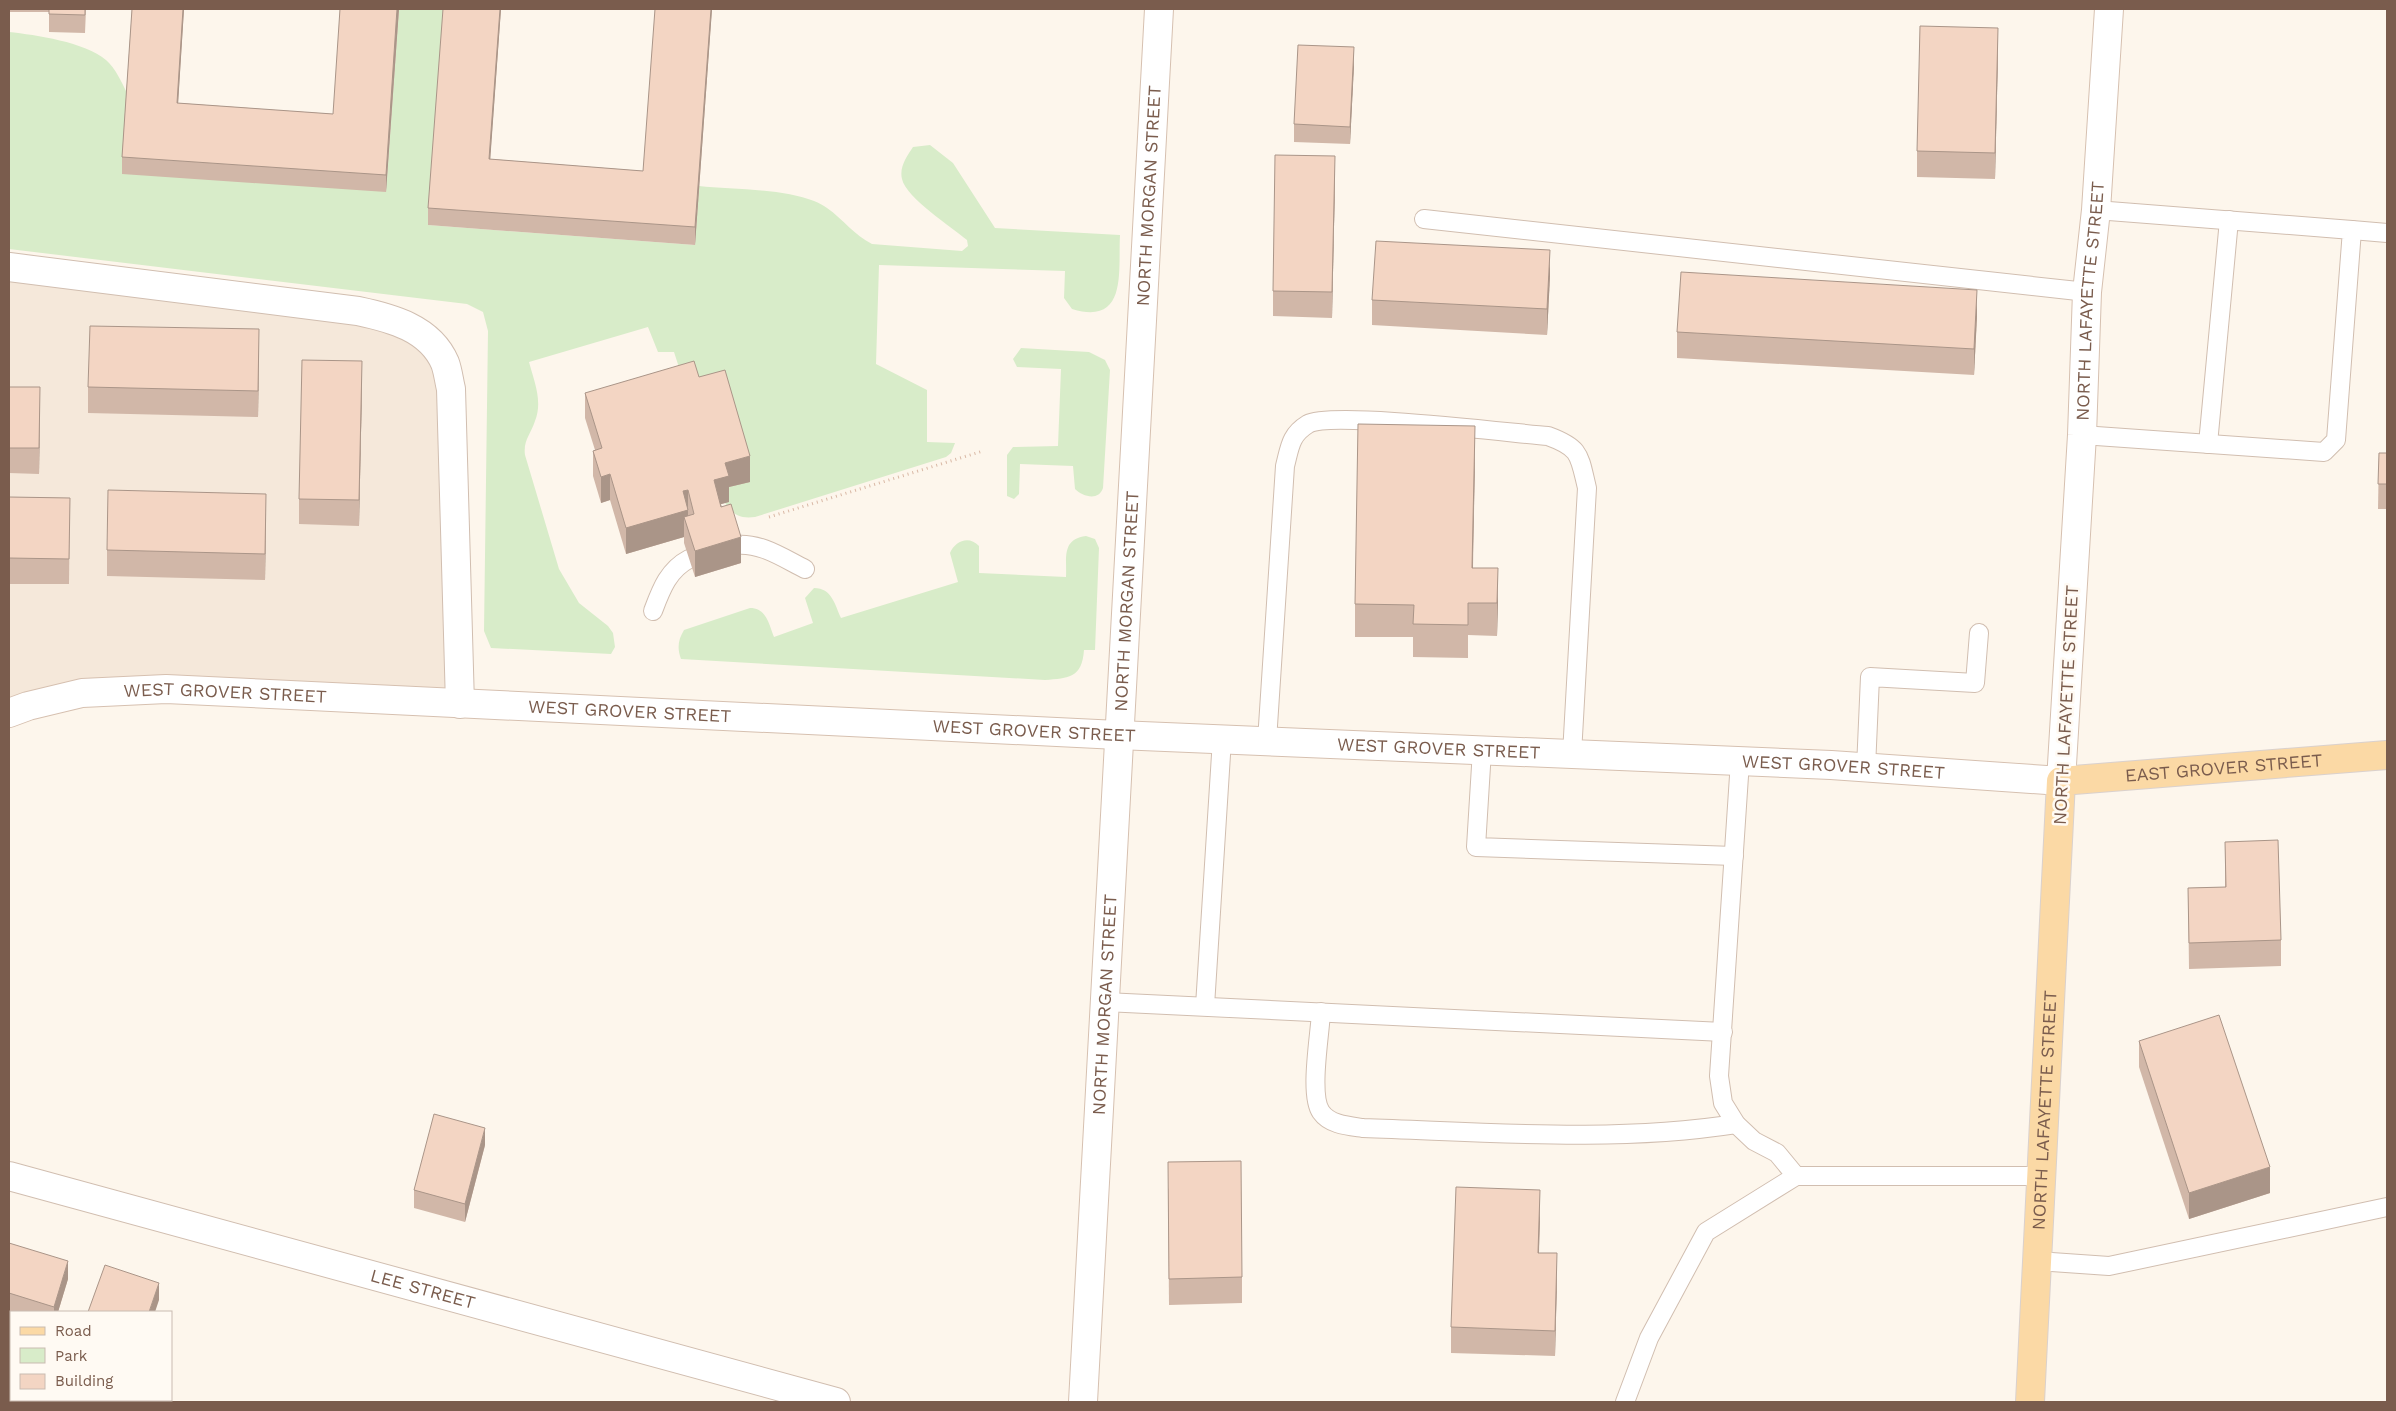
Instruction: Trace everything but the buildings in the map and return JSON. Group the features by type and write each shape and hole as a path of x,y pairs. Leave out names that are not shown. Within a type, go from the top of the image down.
{"main road":[{"name":"EAST GROVER STREET","path":"2060,781 2387,755"},
{"name":"NORTH LAFAYETTE STREET","path":"2030,1402 2060,781"}],"street":[{"name":"NORTH MORGAN STREET","path":"1083,1402 1159,9"},
{"name":"NORTH LAFAYETTE STREET","path":"2060,781 2082,435 2087,292 2096,210 2109,9"},
{"path":"9,267 358,311 404,324 432,344 446,364 450,389 460,704"},
{"name":"WEST GROVER STREET","path":"9,713 28,706 82,693 166,690 1118,735 1740,761 2060,781"},
{"name":"LEE STREET","path":"9,1176 836,1402"}],"lane":[{"path":"2096,210 2387,233"},
{"path":"1424,219 2087,292"},
{"path":"2208,444 2229,220"},
{"path":"2082,435 2324,452 2336,440 2352,230"},
{"path":"1267,741 1285,466 1293,436 1310,423 1344,419 1548,436 1570,444 1580,460 1587,488 1572,754"},
{"path":"735,545 747,544 758,547 805,569"},
{"path":"653,611 662,587 672,571 679,564 689,559"},
{"path":"1866,768 1870,677 1975,683 1979,634"},
{"path":"1205,1006 1222,739"},
{"path":"1482,750 1476,847 1734,856"},
{"path":"1740,761 1719,1076 1723,1103 1736,1124 1754,1141 1777,1153 1796,1176"},
{"path":"1105,1002 1723,1032"},
{"path":"1321,1012 1316,1089 1317,1104 1321,1113 1342,1125 1363,1128 1567,1134 1666,1131 1736,1124"},
{"path":"1625,1402 1649,1338 1706,1232 1796,1176 2041,1176"},
{"path":"2037,1261 2109,1266 2387,1207"}],"path":[{"path":"764,519 983,451"}],"shaded area":[{"path":"9,267 358,311 438,351 460,704 166,689 9,713"}],"green space":[{"path":"399,9 445,9 428,225 695,245 699,186 784,193 815,201 839,217 872,244 962,251 968,246 967,240 920,203 905,187 902,179 903,166 913,147 930,145 953,163 995,228 1120,235 1119,279 1116,292 1111,303 1103,310 1090,312 1072,309 1064,298 1065,271 879,265 876,364 927,390 927,442 955,443 951,453 946,457 755,517 738,515 731,511 725,503 729,502 725,488 750,481 686,389 674,352 658,352 648,327 529,362 537,391 538,406 535,421 526,441 525,455 559,569 579,603 608,626 613,633 615,647 611,654 491,648 484,631 488,331 483,312 467,304 9,249 9,32 46,37 86,48 110,64 127,93 386,192"},
{"path":"1021,348 1089,352 1105,360 1110,370 1103,488 1098,495 1086,496 1075,489 1073,466 1020,464 1019,494 1014,499 1007,496 1007,455 1013,447 1058,446 1061,369 1017,367 1013,359"},
{"path":"1086,536 1095,539 1099,548 1095,650 1084,650 1083,659 1077,671 1067,677 1045,680 681,659 679,644 684,630 750,608 764,614 774,637 813,623 805,598 814,588 829,594 841,618 958,582 950,553 955,545 967,540 979,546 979,573 1066,577 1066,557 1069,546 1072,541"}]}
